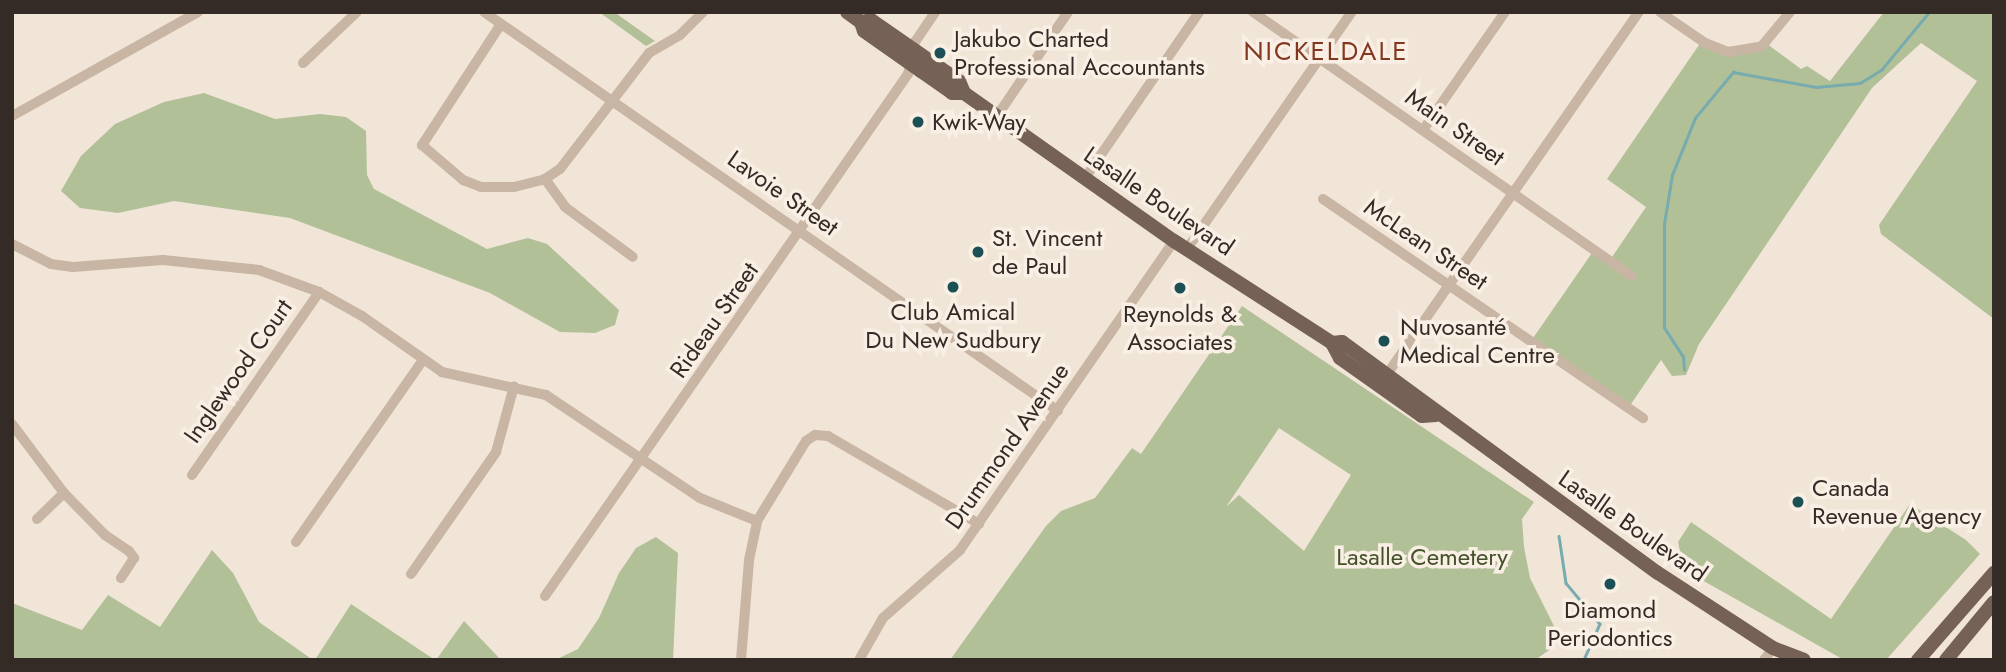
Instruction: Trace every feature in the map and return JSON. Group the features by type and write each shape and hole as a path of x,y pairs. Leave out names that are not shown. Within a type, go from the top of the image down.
{"main road":[{"name":"Lasalle Boulevard","path":"847,12 861,22 864,31 910,64 952,93 964,93"},
{"name":"Lasalle Boulevard","path":"861,22 871,20 914,49 959,81 964,93 1174,241 1332,343 1342,342 1383,380 1429,404 1436,415 1587,525 1768,654 1784,660"},
{"path":"1918,660 1994,573"},
{"path":"1947,660 1994,602"},
{"path":"1906,660 1943,631"},
{"name":"Lasalle Boulevard","path":"1768,654 1804,660"}],"street":[{"path":"12,116 198,12"},
{"path":"303,62 357,12"},
{"name":"Lavoie Street","path":"484,12 1058,411"},
{"path":"501,24 422,145 463,180 481,187 514,187 545,179 560,169 610,99 649,53 680,34 703,12"},
{"name":"Rideau Street","path":"545,596 802,231 908,75 914,49 935,12"},
{"path":"997,116 1068,12"},
{"path":"1085,178 1199,12"},
{"name":"Main Street","path":"1252,12 1632,276"},
{"path":"1187,249 1352,12"},
{"path":"1423,130 1504,12"},
{"path":"1383,380 1639,12"},
{"path":"1660,12 1705,43 1729,52 1762,46 1790,12"},
{"path":"545,179 565,207 633,257"},
{"name":"McLean Street","path":"1324,199 1643,418"},
{"name":"Drummond Avenue","path":"859,660 883,618 960,550 1174,241"},
{"path":"12,244 62,266 211,261 258,270 319,292 362,316 423,360 464,380 514,386 546,395 700,498 757,521"},
{"name":"Inglewood Court","path":"191,475 319,292"},
{"path":"296,542 423,360"},
{"path":"411,574 496,452 514,386"},
{"path":"12,424 64,493 105,535 129,551 134,558 121,578"},
{"path":"741,660 749,560 757,521 806,441 815,435 828,436 979,524"},
{"path":"37,519 64,493"}],"green space":[{"path":"599,12 614,12 655,41 646,46"},
{"path":"1884,12 1994,12 1994,319 1881,234 1879,225 1977,81 1921,43 1872,88 1699,344 1686,375 1672,376 1661,360 1629,407 1531,341 1594,250 1610,260 1646,207 1607,179 1701,42 1712,48 1767,44 1801,69 1807,66 1830,81"},
{"path":"204,93 275,119 320,114 346,117 366,131 367,175 374,189 487,249 528,238 547,244 619,310 615,325 595,333 560,332 490,293 290,218 174,201 118,213 80,208 61,191 81,156 115,124 164,102"},
{"name":"Lasalle Cemetery","path":"1242,306 1534,502 1522,519 1524,547 1530,578 1558,634 1552,648 1535,660 950,660 1046,526 1061,511 1095,498 1132,448 1141,454","holes":["1279,428 1351,475 1304,551 1239,495 1226,507"]},
{"path":"1910,504 1966,540 1980,554 1886,660 1844,660 1686,571 1678,542 1691,522 1831,619"},
{"path":"656,537 678,553 673,660 555,660 578,649 599,618 619,573 636,548"},
{"path":"212,550 233,573 259,622 313,660 12,660 12,603 82,630 108,595 160,627"},
{"path":"351,604 435,660 315,660"},
{"path":"464,621 501,660 436,660"}],"waterway":[{"path":"1684,370 1683,357 1664,328 1664,224 1672,175 1695,118 1733,72 1816,87 1860,83 1882,69 1929,12"},
{"path":"1559,536 1566,583 1600,624 1584,660"}],"place":[{"name":"Jakubo Charted Professional Accountants","path":"940,53"},
{"name":"Kwik-Way","path":"918,122"},
{"name":"St. Vincent de Paul","path":"978,252"},
{"name":"Club Amical Du New Sudbury","path":"953,287"},
{"name":"Reynolds & Associates","path":"1180,288"},
{"name":"Nuvosanté Medical Centre","path":"1384,341"},
{"name":"Canada Revenue Agency","path":"1798,502"},
{"name":"Diamond Periodontics","path":"1610,584"}],"district":[{"name":"NICKELDALE","path":"1326,52"}]}
